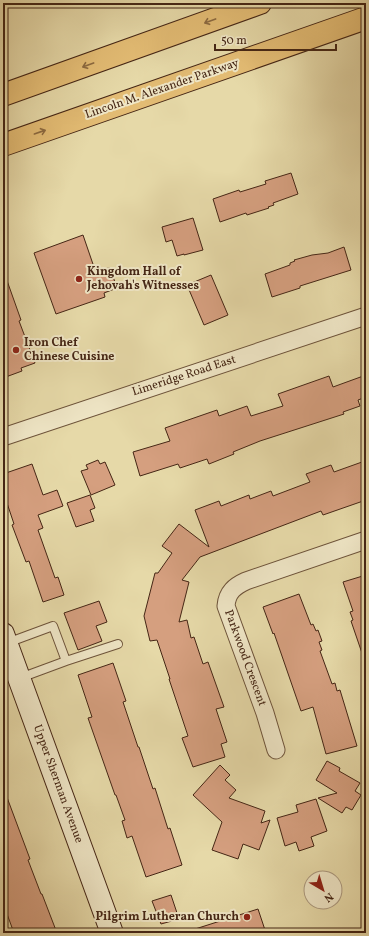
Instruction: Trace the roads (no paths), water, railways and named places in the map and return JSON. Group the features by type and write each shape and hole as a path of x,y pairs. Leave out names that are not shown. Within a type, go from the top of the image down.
{"highway":[{"path":"3,95 260,3"},
{"name":"Lincoln M. Alexander Parkway","path":"3,145 366,18"}],"main road":[{"name":"Upper Sherman Avenue","path":"5,639 112,933"}],"street":[{"name":"Limeridge Road East","path":"3,437 366,316"},
{"name":"Parkwood Crescent","path":"276,750 265,713 226,606 226,599 235,586 246,581 366,540"}],"lane":[{"path":"5,639 54,626 66,661"},
{"path":"19,678 118,644"}],"place":[{"name":"Kingdom Hall of Jehovah's Witnesses","path":"79,279"},
{"name":"Iron Chef Chinese Cuisine","path":"16,350"},
{"name":"Pilgrim Lutheran Church","path":"247,917"}]}
